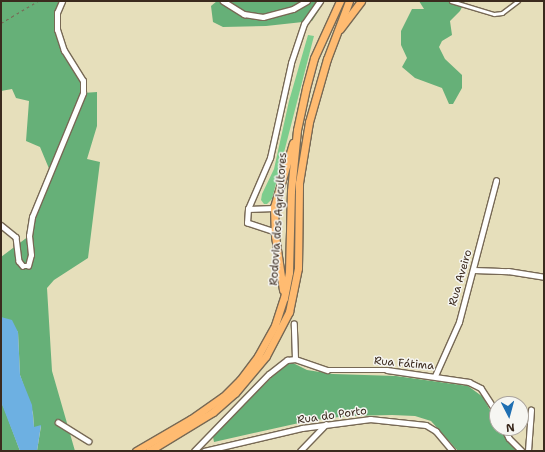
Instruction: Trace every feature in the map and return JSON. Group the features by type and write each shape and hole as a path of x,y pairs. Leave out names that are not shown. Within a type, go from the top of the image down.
{"main road":[{"name":"Rodovia dos Agricultores","path":"136,451 191,419 222,397 240,380 258,356 273,330 284,298 289,272 291,191 297,130 314,58 340,1"},
{"name":"Rodovia dos Agricultores","path":"149,451 213,412 235,393 266,356 289,312 298,268 301,168 316,92 349,1"},
{"path":"336,38 361,1"},
{"path":"284,298 275,232 274,208 297,130"}],"street":[{"path":"1,225 16,237 18,260 23,266 28,266 31,255 29,236 32,217 82,93 83,81 64,51 57,30 57,14 62,1"},
{"path":"223,1 244,14 263,17 293,9 307,1"},
{"path":"275,232 247,222 248,209 270,158 291,63 304,24 320,1"},
{"name":"Rua Aveiro","path":"435,376 459,322 474,270 496,181"},
{"path":"248,209 274,208"},
{"path":"474,270 508,271 544,277"},
{"path":"194,451 269,374 287,360 295,359 294,324"},
{"name":"Rua Fátima","path":"295,359 327,370 387,370 470,382 481,388 489,400"},
{"path":"528,451 531,410"},
{"name":"Rua do Porto","path":"204,451 256,437 326,424 370,419 419,422 436,431 453,451"},
{"path":"58,422 90,441"},
{"path":"300,451 326,424"},
{"path":"508,436 522,451"}],"lane":[{"path":"451,1 494,14 506,10 518,1"}],"path":[{"path":"1,23 38,1"}],"green space":[{"path":"1,1 62,1 58,8 60,39 82,78 83,93 97,92 97,126 87,159 100,162 88,258 54,280 47,288 52,371 75,451 37,451 41,426 34,428 33,413 20,375 18,332 1,317 1,257 29,236 30,227 50,171 40,147 26,141 29,101 16,98 12,89 1,91"},
{"path":"217,1 325,1 312,21 266,26 223,27 213,22 211,6"},
{"path":"419,1 465,1 460,11 450,21 452,35 442,41 439,47 445,59 462,75 462,88 453,104 449,104 442,88 415,78 402,67 407,58 401,45 401,31 412,9 424,9"},
{"path":"308,35 314,36 272,199 267,204 264,204 261,200 262,194 274,169 289,101"},
{"path":"289,361 307,370 333,374 396,376 468,386 483,397 489,408 489,436 506,436 516,451 458,451 431,421 415,416 392,415 347,416 308,421 214,442 213,437 228,419"},
{"path":"1,402 4,408 20,451 1,451"}],"water":[{"path":"1,317 12,320 18,332 20,375 32,405 34,427 41,425 37,451 20,451 1,402"}]}
